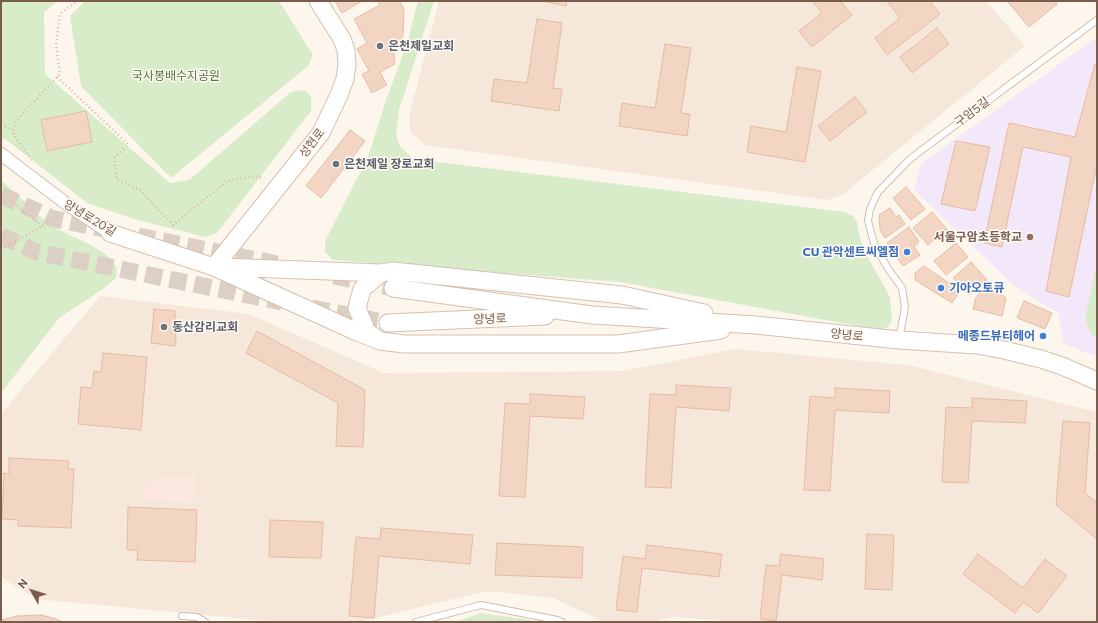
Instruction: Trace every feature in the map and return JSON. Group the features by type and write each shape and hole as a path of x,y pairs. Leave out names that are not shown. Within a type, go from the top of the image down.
{"main road":[{"name":"성현로","path":"214,267 321,133 339,95 345,78 347,64 346,50 342,39 318,1"},
{"name":"양녕로20길","path":"110,233 214,267"},
{"path":"214,267 381,273 393,271 622,295 756,325"},
{"path":"214,267 355,331 380,341 404,344 618,344 756,325"},
{"path":"380,341 367,332 357,308 362,289 381,273"},
{"name":"양녕로","path":"393,288 592,314 756,325 899,340 977,345 1041,358 1097,381"},
{"name":"양녕로","path":"388,323 592,314"}],"street":[{"name":"양녕로20길","path":"1,154 68,205 110,233"}],"lane":[{"name":"구암5길","path":"899,340 905,306 902,288 874,243 868,221 870,209 878,192 908,161 1097,20"},
{"path":"416,622 481,605 557,621"},
{"path":"182,616 197,617 205,622"}],"path":[{"path":"33,161 14,136 13,129 23,112 60,74 56,46 60,14 77,1"},
{"path":"57,77 128,144 114,159 116,180 140,190 173,225 227,181 256,176 280,184"},
{"path":"1,128 5,127 13,129"},
{"path":"1,193 42,226"},
{"path":"1,249 54,219 68,205"}],"shaded area":[{"path":"439,1 986,1 1025,46 842,195 828,200 425,145 411,133 409,116"},
{"name":"서울구암초등학교","path":"1097,37 1097,357 1063,343 1059,314 1012,284 914,190 921,164"},
{"path":"100,296 249,314 384,373 623,371 735,349 908,365 1097,412 1097,622 720,622 718,620 672,617 653,622 603,622 554,598 487,591 359,622 277,622 36,599 1,577 1,414"},
{"path":"197,474 193,503 136,499 155,477"}],"green space":[{"path":"1,1 58,1 44,12 45,74 170,183 189,180 291,92 304,90 311,96 311,111 217,233 205,237 137,220 87,203 4,138 1,142"},
{"name":"국사봉배수지공원","path":"85,1 279,1 313,55 308,66 171,178 81,86 70,16"},
{"path":"418,1 434,1 399,110 396,135 400,146 413,159 845,212 853,216 857,222 860,238 865,252 890,297 892,319 888,327 879,330 620,282 333,260 325,252 325,241 368,157 387,97 407,44"},
{"path":"1,180 51,226 93,246 108,256 117,268 116,278 103,289 59,318 1,393"},
{"path":"1097,263 1097,338 1090,333 1085,318"},
{"path":"480,613 530,620 532,622 457,622"}],"building":[{"path":"335,1 362,1 342,13"},
{"name":"은천제일교회","path":"378,1 399,1 404,9 403,35 394,54 395,64 380,72 387,85 372,93 362,74 369,71 357,49 367,43 354,19 380,5"},
{"path":"542,1 567,1 566,6"},
{"path":"812,1 840,1 852,15 812,47 799,31 822,13"},
{"path":"887,1 930,1 940,14 887,55 875,38 900,18"},
{"path":"1007,1 1055,1 1057,4 1029,27"},
{"path":"537,19 562,23 553,88 562,89 559,111 491,101 494,79 527,83"},
{"path":"937,28 949,44 912,73 900,57"},
{"path":"665,44 691,48 681,113 690,114 687,136 619,126 622,103 655,108"},
{"path":"1095,64 1097,64 1097,164 1069,297 1046,291 1071,157 1023,147 1002,247 984,243 1009,123 1075,137"},
{"path":"797,67 821,71 805,162 747,152 751,126 786,132"},
{"path":"855,97 867,112 830,141 818,126"},
{"path":"86,111 92,142 47,151 41,120"},
{"name":"은천제일 장로교회","path":"350,130 365,141 321,198 306,186"},
{"path":"956,141 990,147 975,211 941,204"},
{"path":"906,187 925,209 911,220 893,198"},
{"path":"890,208 896,217 899,215 905,224 885,238 880,230 879,215"},
{"path":"932,212 947,229 928,245 913,228"},
{"path":"909,227 919,242 914,247 920,255 903,266 887,243"},
{"path":"956,243 968,257 946,275 934,261"},
{"path":"971,262 987,280 969,295 953,278"},
{"name":"기아오토큐","path":"924,266 949,283 958,294 952,303 915,280 915,273"},
{"path":"986,287 996,289 1006,298 1002,316 973,309 976,297"},
{"path":"1024,301 1052,313 1045,329 1017,318"},
{"name":"동산감리교회","path":"154,309 175,311 176,346 151,343"},
{"path":"257,331 365,390 363,447 336,446 338,403 246,353"},
{"path":"103,353 147,357 141,430 78,424 81,387 92,388 94,371 101,372"},
{"path":"676,385 731,388 729,411 676,407 671,488 645,487 650,394 676,395"},
{"path":"835,388 890,391 889,413 835,410 830,491 804,490 810,396 835,398"},
{"path":"530,394 585,397 583,419 530,416 525,497 499,496 505,403 530,404"},
{"path":"972,398 1027,401 1025,423 972,421 968,483 942,482 946,407 972,408"},
{"path":"1063,421 1090,423 1085,493 1097,503 1097,539 1056,505"},
{"path":"9,458 69,461 68,469 74,469 71,528 18,526 18,520 2,519 4,473 9,474"},
{"path":"128,507 197,510 195,562 137,560 138,550 127,550"},
{"path":"270,520 323,522 321,558 269,557"},
{"path":"381,528 473,535 470,564 379,556 374,618 349,616 356,537 380,539"},
{"path":"867,534 894,535 892,590 865,589"},
{"path":"497,543 583,547 582,578 495,575"},
{"path":"647,545 722,554 719,577 642,568 637,612 616,610 623,556 645,559"},
{"path":"781,554 824,559 822,580 782,575 776,621 760,619 766,565 779,566"},
{"path":"978,554 1023,588 1045,559 1067,576 1038,613 1023,602 1015,613 963,574"},
{"path":"42,615 63,622 1,622 1,620 17,616"}],"tunnel":[{"path":"1,195 54,219 110,230"},
{"path":"1,236 36,252 282,302"},
{"path":"138,236 277,264"},
{"path":"334,276 393,288"},
{"path":"312,308 388,323"}],"place":[{"name":"은천제일교회","path":"380,46"},
{"name":"은천제일 장로교회","path":"336,164"},
{"name":"서울구암초등학교","path":"1030,237"},
{"name":"CU 관악센트씨엘점","path":"907,252"},
{"name":"기아오토큐","path":"941,288"},
{"name":"동산감리교회","path":"164,327"},
{"name":"메종드뷰티헤어","path":"1043,336"}]}
